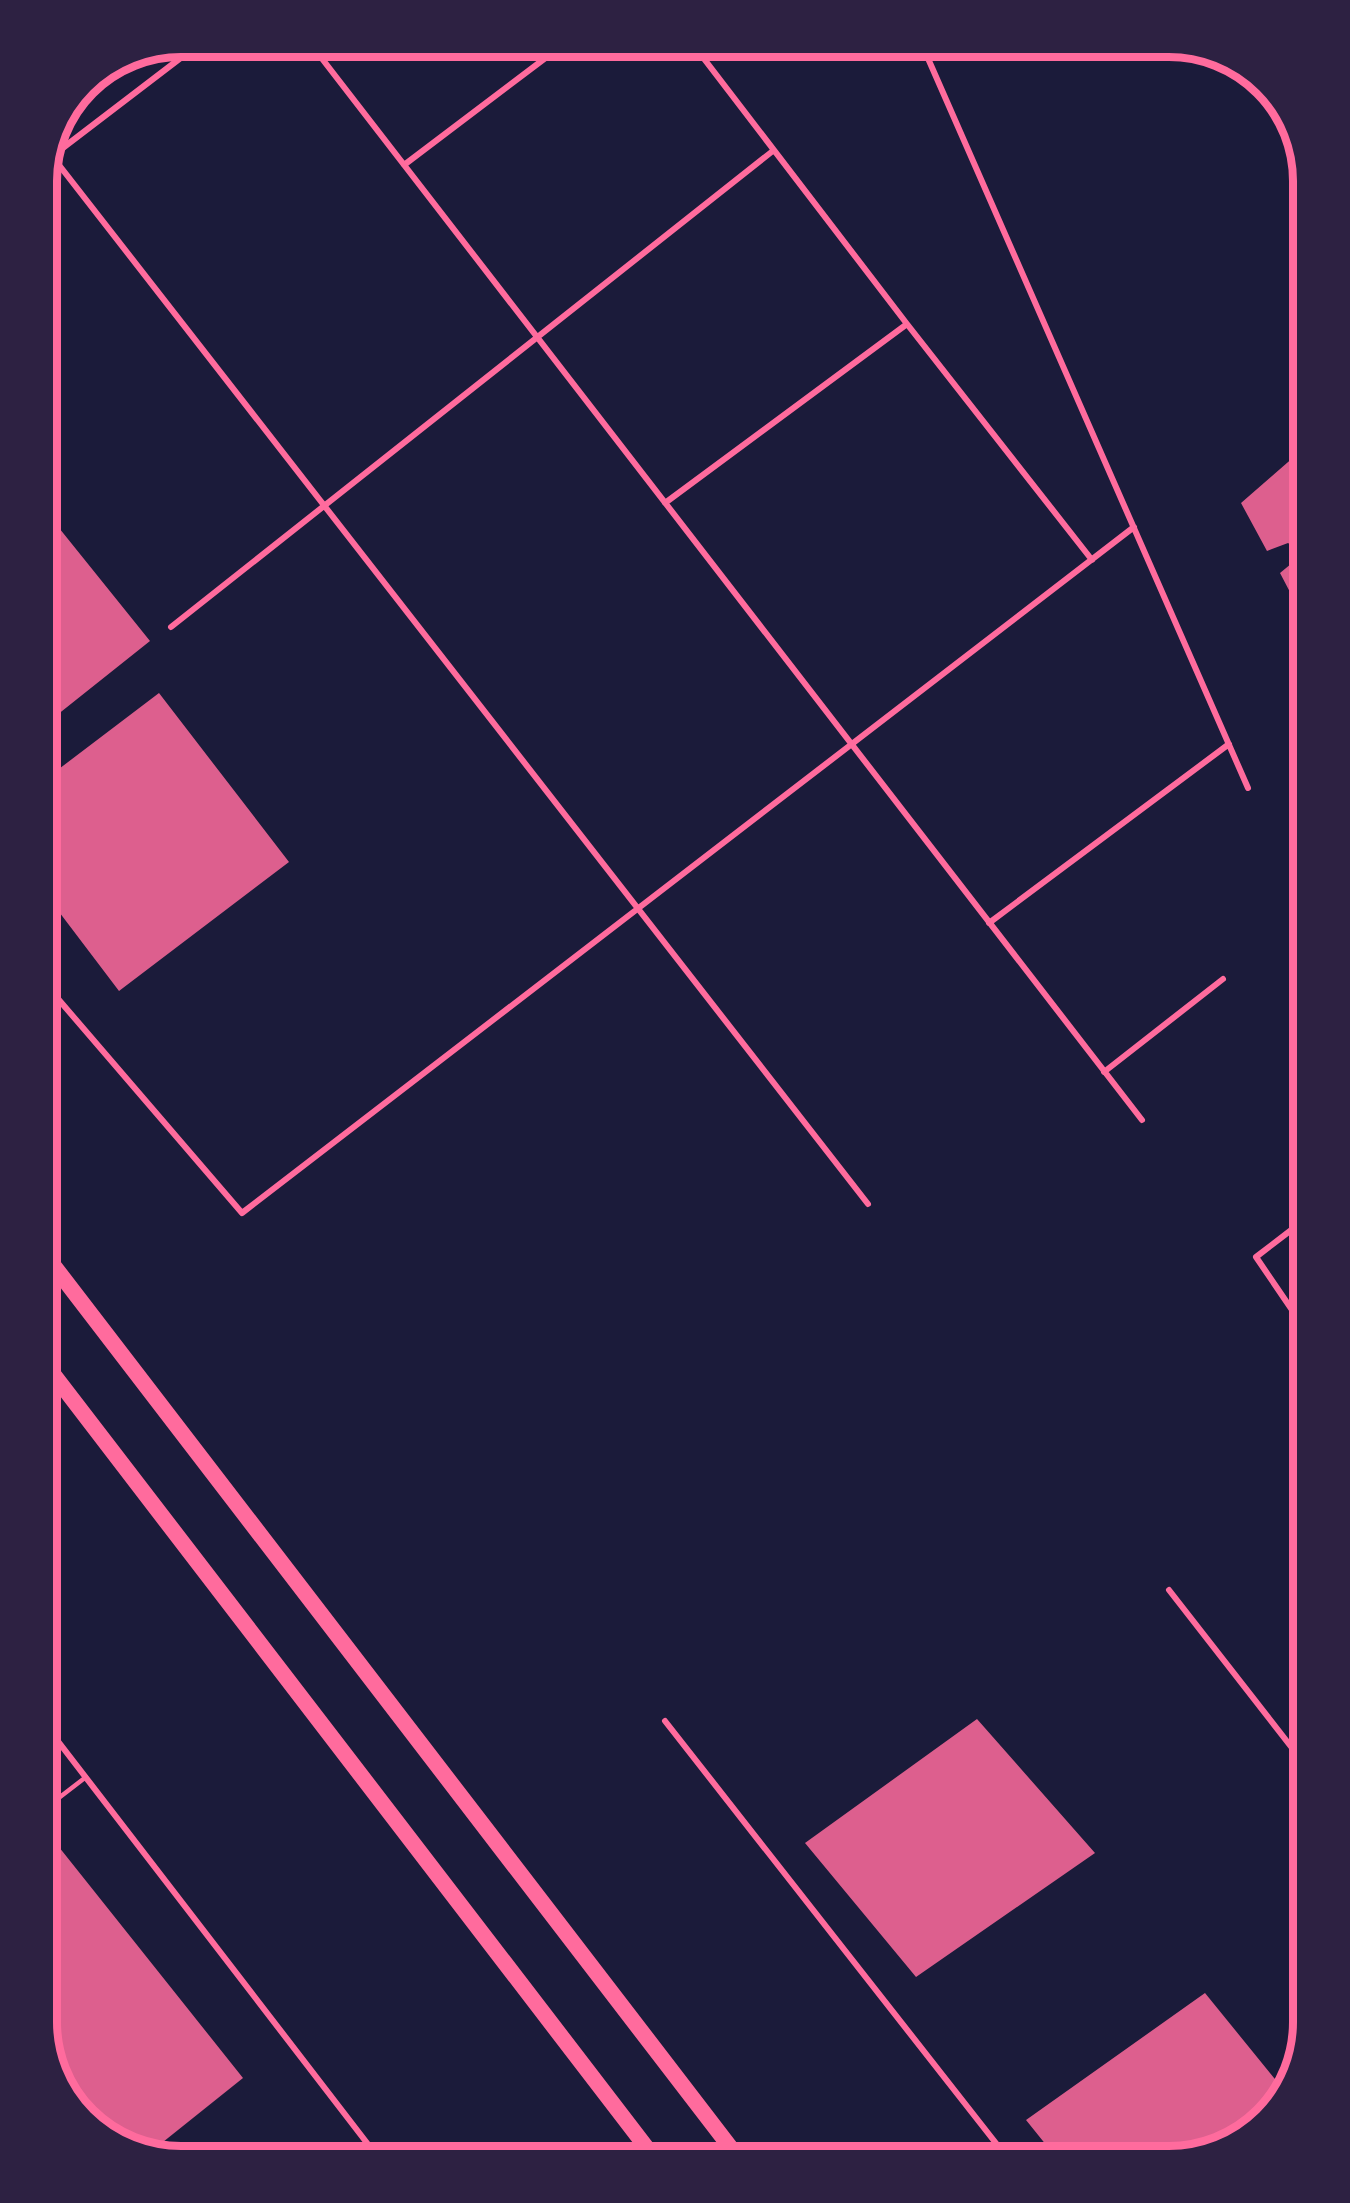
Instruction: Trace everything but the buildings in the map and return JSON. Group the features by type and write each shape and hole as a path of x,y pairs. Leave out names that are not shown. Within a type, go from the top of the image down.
{"highway":[{"path":"57,1270 729,2146"},
{"path":"57,1379 645,2146"}],"street":[{"path":"61,148 181,57"},
{"path":"321,57 1142,1120"},
{"path":"404,165 547,57"},
{"path":"703,57 907,324 1092,560"},
{"path":"927,57 1248,788"},
{"path":"171,627 774,150"},
{"path":"58,165 868,1204"},
{"path":"665,503 907,324"},
{"path":"57,998 242,1213 1134,527"},
{"path":"989,923 1229,744"},
{"path":"1104,1072 1223,979"},
{"path":"1293,1229 1256,1257 1293,1310"},
{"path":"1169,1590 1293,1748"},
{"path":"665,1721 998,2146"},
{"path":"57,1741 369,2146"}],"lane":[{"path":"57,1799 86,1777"}]}
